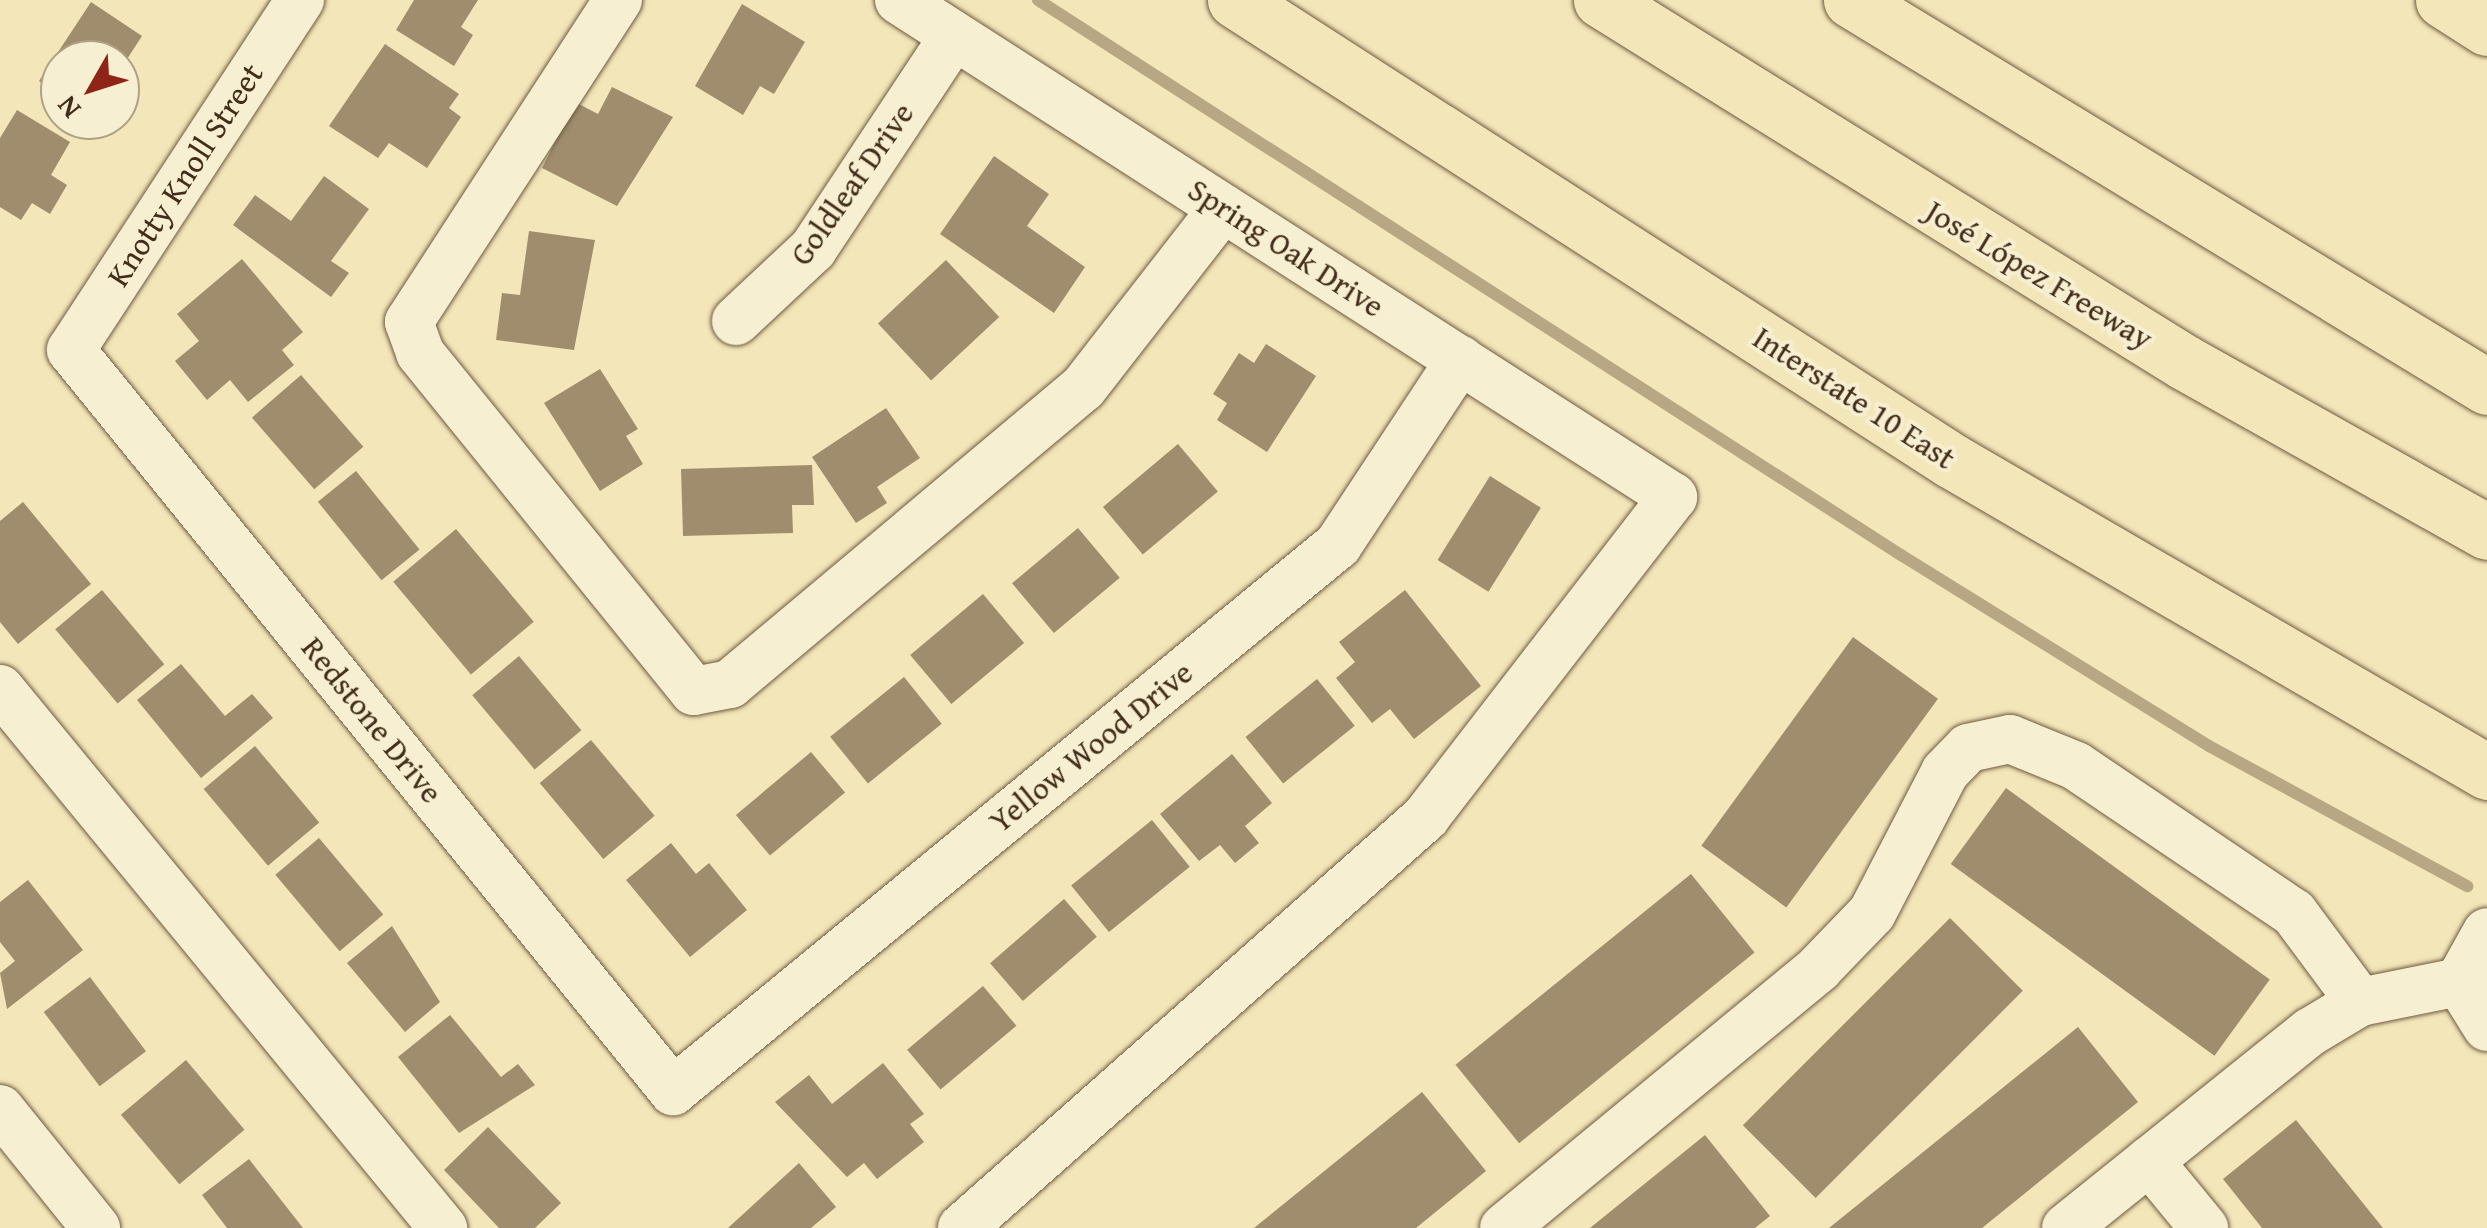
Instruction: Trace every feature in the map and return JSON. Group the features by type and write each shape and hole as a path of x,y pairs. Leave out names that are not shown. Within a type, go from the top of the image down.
{"main road":[{"name":"Interstate 10 East","path":"1235,0 1952,462 2487,772"},
{"name":"José López Freeway","path":"1601,0 2070,294 2487,532"},
{"path":"1851,0 2487,387"},
{"path":"2443,0 2487,28"}],"street":[{"name":"Knotty Knoll Street","path":"71,350 300,0"},
{"path":"618,0 409,322 420,353 694,691 730,684 1083,388 1223,208"},
{"name":"Spring Oak Drive","path":"899,0 1673,497 1426,817 962,1228"},
{"name":"Goldleaf Drive","path":"736,321 813,249 954,36"},
{"name":"Redstone Drive","path":"71,350 673,1091"},
{"name":"Yellow Wood Drive","path":"673,1091 1338,545 1460,360"},
{"path":"0,690 443,1228"},
{"path":"1504,1228 1820,968 1872,913 1944,772 1968,748 2010,739 2076,766 2294,913 2370,1001"},
{"path":"2066,1228 2149,1161 2370,1001 2459,982 2487,932"},
{"path":"2459,982 2487,1027"},
{"path":"0,1109 96,1228"},
{"path":"2149,1161 2204,1228"}],"building":[{"path":"414,0 478,0 461,27 473,35 454,66 396,30"},
{"path":"91,2 142,36 139,40 66,40"},
{"path":"742,4 805,42 774,94 760,86 743,115 695,86"},
{"path":"385,44 459,94 449,108 461,117 427,168 389,143 378,158 329,126"},
{"path":"612,87 673,117 617,206 542,168 575,102 598,114"},
{"path":"17,110 40,124 40,140 70,142 51,175 67,185 50,214 32,203 21,220 0,207 0,138"},
{"path":"994,156 1049,194 1027,226 1085,267 1054,313 940,234"},
{"path":"324,176 369,209 331,261 349,273 331,297 233,225 255,195 291,221"},
{"path":"529,231 595,240 574,350 496,340 502,293 520,295"},
{"path":"242,259 303,332 282,350 294,365 248,402 230,380 207,400 175,361 199,341 177,314"},
{"path":"946,260 999,317 931,380 878,323"},
{"path":"1266,344 1316,376 1267,452 1217,420 1227,403 1213,394 1239,353 1254,363"},
{"path":"600,369 638,429 626,436 643,464 600,491 544,403"},
{"path":"301,375 363,447 314,489 252,418"},
{"path":"886,408 920,458 877,487 887,503 856,523 812,457"},
{"path":"1178,444 1218,491 1143,554 1103,507"},
{"path":"812,465 814,505 792,505 793,533 683,536 681,469"},
{"path":"356,471 420,549 381,580 318,502"},
{"path":"1490,476 1541,508 1488,592 1438,560"},
{"path":"23,502 91,584 18,644 0,622 0,521"},
{"path":"1078,528 1120,578 1054,633 1012,583"},
{"path":"456,529 534,622 471,674 393,582"},
{"path":"102,590 164,664 118,704 55,629"},
{"path":"1405,590 1481,686 1414,739 1390,709 1372,723 1336,678 1355,662 1339,642"},
{"path":"983,594 1024,643 951,704 910,655"},
{"path":"1853,637 1938,699 1786,907 1701,846"},
{"path":"519,656 581,730 535,770 472,695"},
{"path":"181,664 225,716 252,694 273,718 201,778 137,700"},
{"path":"904,677 942,724 868,783 830,737"},
{"path":"1317,679 1355,726 1283,784 1246,737"},
{"path":"591,740 655,816 603,859 540,783"},
{"path":"255,746 319,823 268,866 204,789"},
{"path":"811,752 845,793 770,856 736,815"},
{"path":"1232,754 1272,803 1245,826 1259,843 1235,863 1220,845 1199,861 1160,814"},
{"path":"2006,788 2270,980 2214,1056 1951,864"},
{"path":"1152,820 1190,867 1109,932 1071,885"},
{"path":"319,838 383,915 340,951 275,875"},
{"path":"671,843 696,874 709,863 747,910 690,957 626,880"},
{"path":"1691,874 1755,952 1519,1143 1456,1065"},
{"path":"28,880 83,950 7,1009 0,973 15,961 0,942 0,902"},
{"path":"1064,899 1097,937 1023,1001 990,963"},
{"path":"1950,918 2023,991 1816,1198 1743,1125"},
{"path":"392,926 440,1002 405,1032 347,963"},
{"path":"90,977 146,1051 100,1086 44,1012"},
{"path":"983,986 1016,1026 941,1089 907,1050"},
{"path":"450,1015 501,1077 518,1064 535,1085 459,1133 398,1057"},
{"path":"2078,1027 2138,1102 1982,1228 1829,1228"},
{"path":"186,1060 244,1130 179,1184 121,1115"},
{"path":"883,1063 924,1114 910,1124 924,1142 877,1179 864,1163 847,1177 775,1102 809,1075 832,1104"},
{"path":"1422,1092 1486,1171 1416,1228 1254,1228"},
{"path":"2296,1120 2383,1228 2262,1228 2223,1179"},
{"path":"488,1127 561,1203 535,1228 499,1228 444,1170"},
{"path":"1705,1135 1770,1216 1755,1228 1590,1228"},
{"path":"249,1159 303,1228 227,1228 202,1195"},
{"path":"799,1163 836,1207 811,1228 728,1228"}],"waterway":[{"path":"1038,0 1901,555 2209,746 2467,886"}]}
